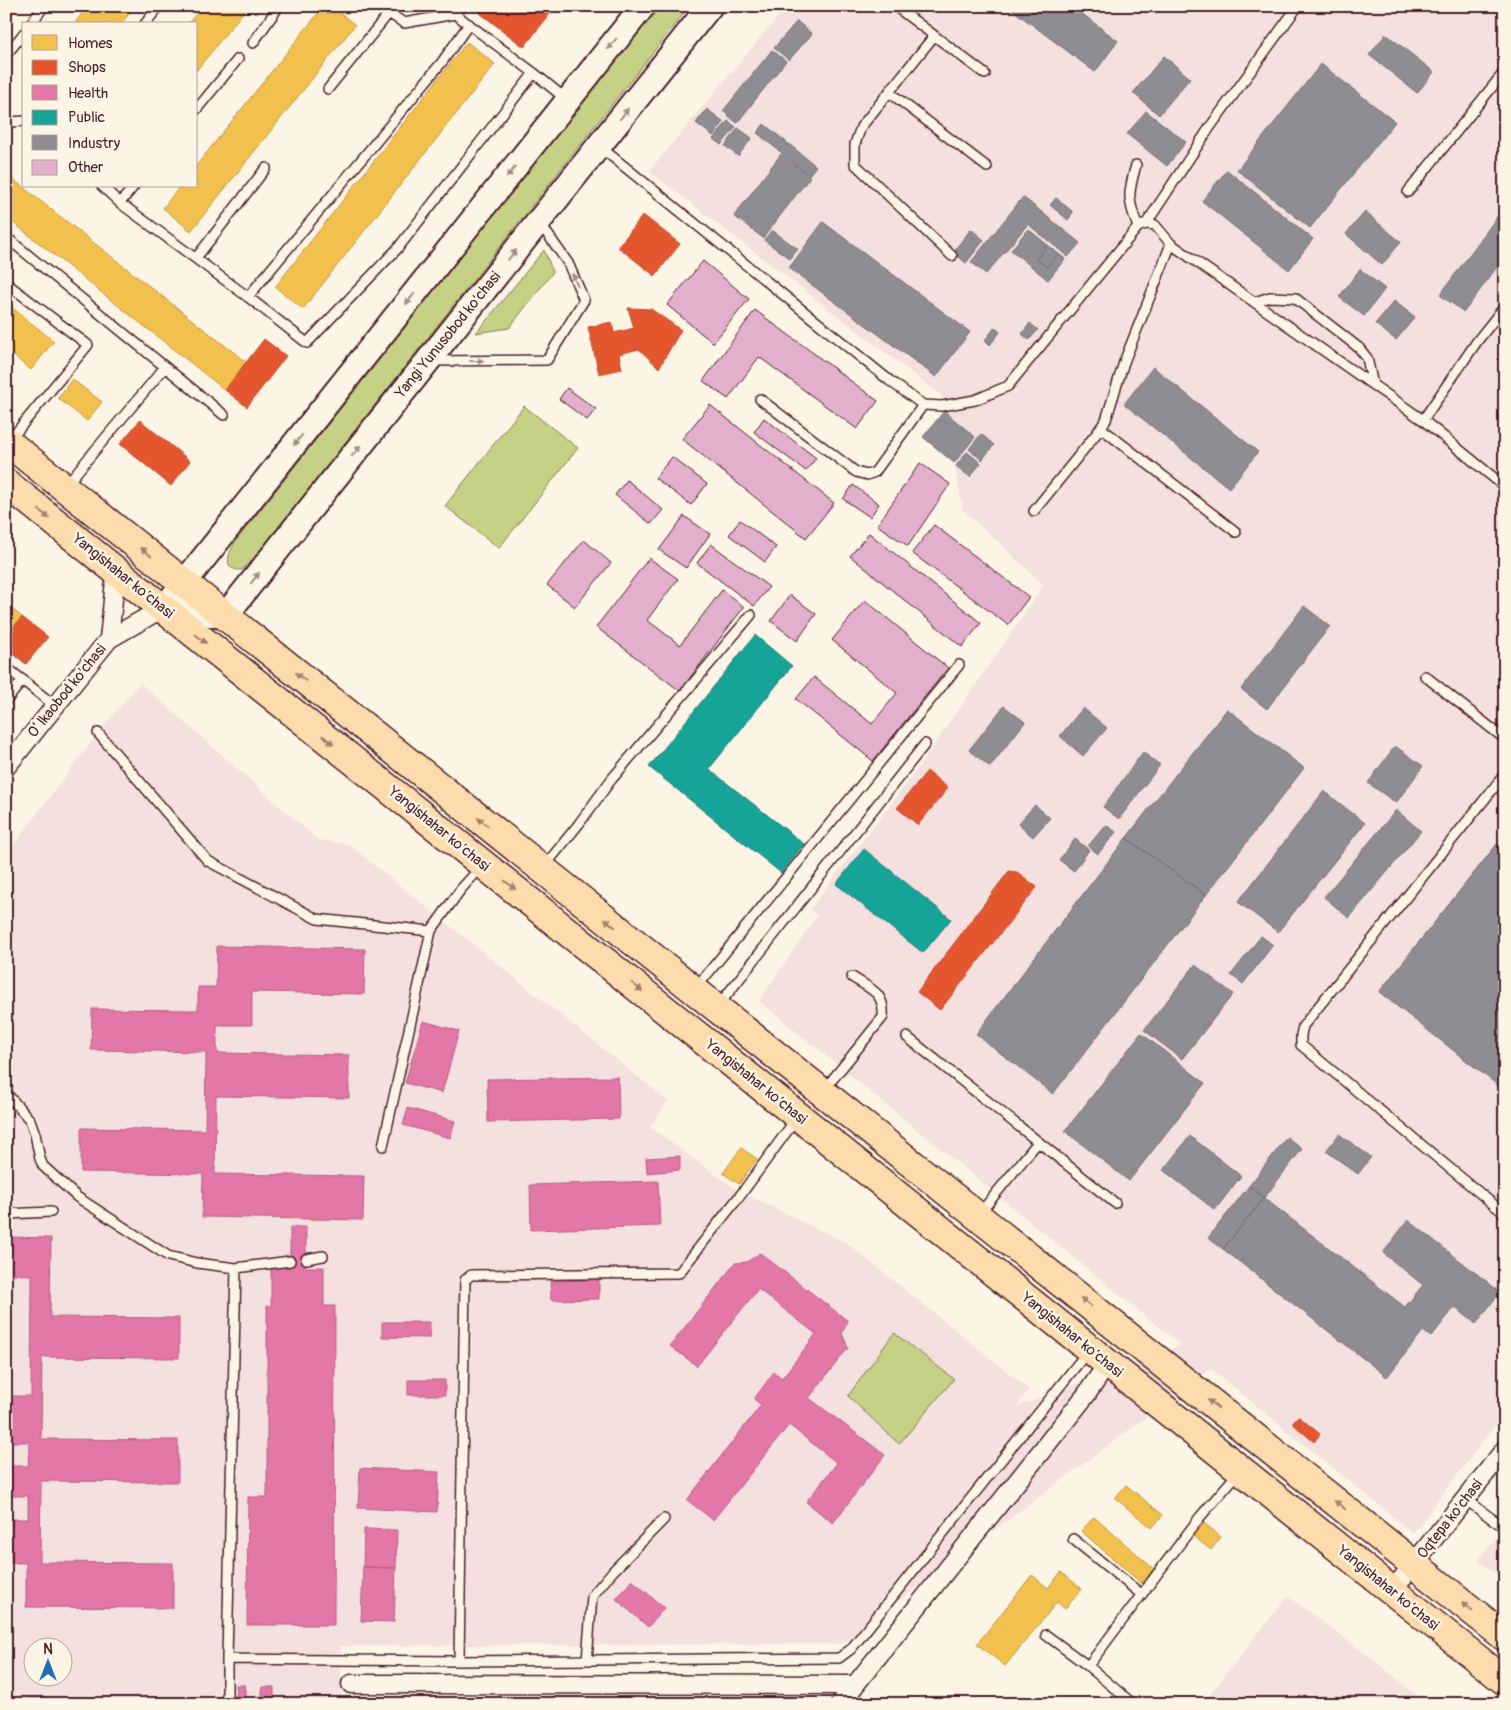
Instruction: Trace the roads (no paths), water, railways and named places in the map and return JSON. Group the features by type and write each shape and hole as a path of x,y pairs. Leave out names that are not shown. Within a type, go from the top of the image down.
{"main road":[{"path":"163,608 643,6"},
{"name":"Yangi Yunusobod ko'chasi","path":"225,616 710,6"},
{"path":"7,441 1505,1637"},
{"name":"Yangishahar ko‘chasi","path":"6,483 1392,1591 1498,1667"},
{"path":"163,608 225,616"},
{"path":"766,1090 766,1080 770,1071 777,1066 787,1064"},
{"path":"1099,1356 1128,1337"}],"street":[{"name":"Oʻlkaobod ko'chasi","path":"109,639 116,571"},
{"name":"Oʻlkaobod ko'chasi","path":"6,767 109,639 163,608"},
{"path":"840,1704 1086,1395 1099,1356"},
{"name":"Oqtepa ko'chasi","path":"1392,1591 1505,1450"},
{"path":"351,1684 855,1685"}],"lane":[{"path":"32,22 44,6"},
{"path":"147,22 159,6"},
{"path":"252,43 279,6"},
{"path":"378,6 404,23 455,14 462,6"},
{"path":"895,6 985,74"},
{"path":"599,146 890,381 923,404 942,406 975,400 1008,386 1142,226 1210,127 1298,6"},
{"path":"328,89 389,13"},
{"path":"455,14 568,100"},
{"path":"248,297 442,62 469,24"},
{"path":"6,55 22,35"},
{"path":"934,36 861,127 855,144 855,164 952,256"},
{"path":"198,108 238,60"},
{"path":"1408,192 1505,71"},
{"path":"104,188 120,203 196,258 307,343 398,248 534,73"},
{"path":"889,92 987,167"},
{"path":"6,125 11,122 22,121"},
{"path":"1136,165 1128,194 1130,207 1142,226"},
{"path":"196,258 266,168"},
{"path":"120,203 132,188"},
{"path":"428,361 547,360 584,300 568,264 539,222"},
{"path":"1142,226 1155,225 1172,244 1423,420 1505,487"},
{"path":"6,237 224,415"},
{"path":"1034,511 1106,420 1124,362 1172,244"},
{"path":"6,283 88,345 7,441"},
{"path":"1255,302 1270,297 1295,298 1359,348 1367,358 1373,385"},
{"path":"1423,420 1478,340 1505,306"},
{"path":"64,487 165,367"},
{"path":"760,399 856,472 867,475 875,472 923,404"},
{"path":"1101,428 1236,532"},
{"path":"542,869 611,780 751,615"},
{"path":"694,990 959,665"},
{"path":"6,668 55,706"},
{"path":"1425,676 1505,739"},
{"path":"6,701 23,680"},
{"path":"98,733 208,862 317,920 431,931"},
{"path":"717,1008 925,744"},
{"path":"1505,774 1303,1026 1301,1035 1302,1045 1505,1214"},
{"path":"383,1146 431,931 461,889 483,864"},
{"path":"822,1092 883,1017 884,1005 880,996 852,977"},
{"path":"907,1038 1115,1203"},
{"path":"6,1093 30,1120 40,1160 44,1166 77,1197 168,1256 197,1263 236,1268 290,1261"},
{"path":"460,1661 465,1280 471,1275 678,1273 742,1193 798,1116"},
{"path":"977,1216 1038,1142"},
{"path":"6,1214 51,1212"},
{"path":"306,1259 323,1256"},
{"path":"227,1704 236,1268"},
{"path":"227,1659 460,1661 834,1659 844,1655 851,1649 1099,1356"},
{"path":"1088,1666 1200,1517 1241,1470"},
{"path":"1466,1500 1505,1528"},
{"path":"587,1660 592,1596 613,1571 664,1519"},
{"path":"1073,1539 1142,1594"},
{"path":"1046,1635 1088,1666 1133,1704"}]}
